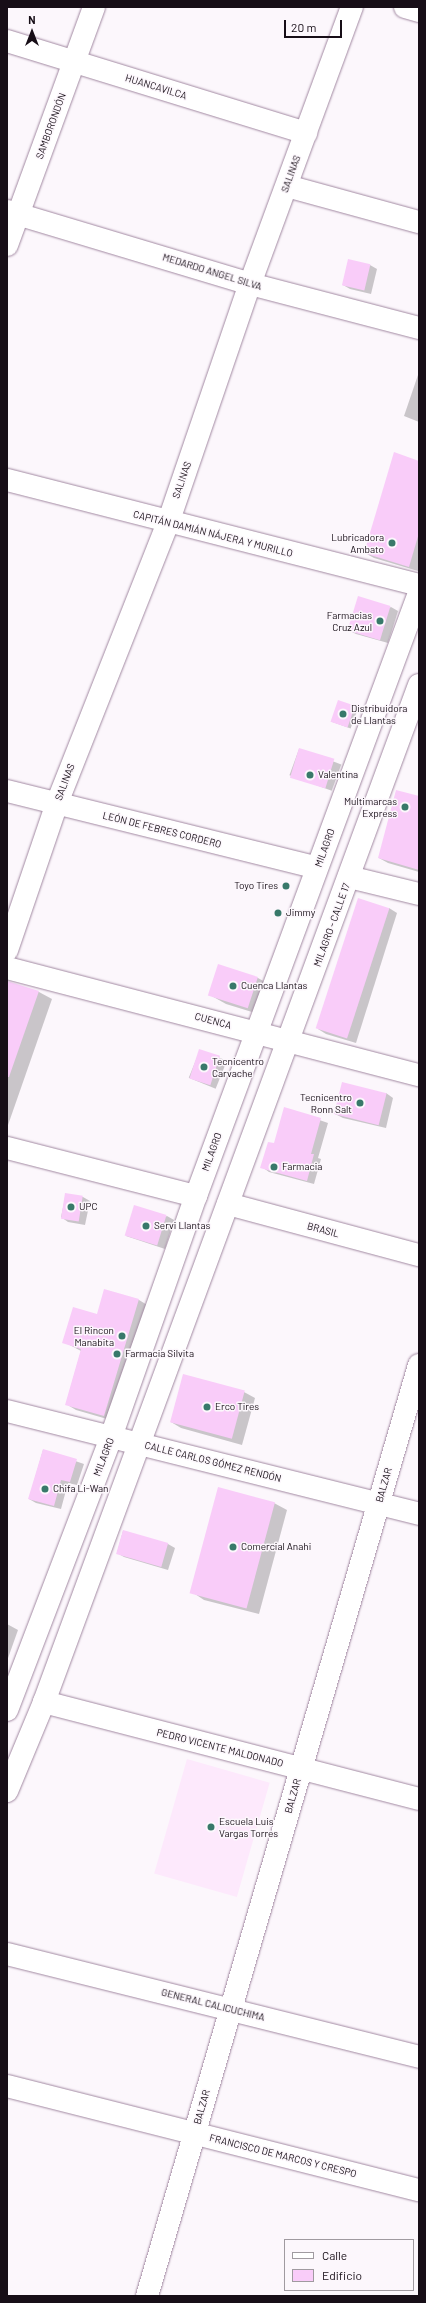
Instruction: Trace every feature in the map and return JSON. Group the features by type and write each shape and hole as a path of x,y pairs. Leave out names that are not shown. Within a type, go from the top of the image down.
{"street":[{"name":"SAMBORONDÓN","path":"7,245 13,212 75,62 94,7"},
{"name":"SALINAS","path":"7,950 57,803 168,523 250,284 352,7"},
{"path":"405,7 419,11"},
{"name":"HUANCAVILCA","path":"7,41 306,133"},
{"path":"287,186 419,222"},
{"name":"MEDARDO ANGEL SILVA","path":"13,212 250,284 419,328"},
{"name":"CAPITÁN DAMIÁN NÁJERA Y MURILLO","path":"7,480 168,523 419,585"},
{"name":"MILAGRO","path":"10,1697 111,1437 196,1196 419,593"},
{"path":"419,685 350,877 419,894"},
{"name":"LEÓN DE FEBRES CORDERO","path":"7,791 317,868"},
{"name":"MILAGRO - CALLE 17","path":"290,1040 350,877"},
{"name":"CUENCA","path":"7,968 290,1040 419,1075"},
{"path":"7,1790 44,1702 290,1040"},
{"path":"7,1148 196,1196"},
{"name":"BRASIL","path":"228,1204 419,1255"},
{"name":"BALZAR","path":"147,2296 419,1365"},
{"name":"CALLE CARLOS GÓMEZ RENDÓN","path":"7,1411 419,1514"},
{"name":"PEDRO VICENTE MALDONADO","path":"44,1702 419,1799"},
{"name":"GENERAL CALICUCHIMA","path":"7,1954 419,2057"},
{"name":"FRANCISCO DE MARCOS Y CRESPO","path":"7,2086 419,2190"}],"shaded area":[{"name":"Escuela Luis Vargas Torres","path":"187,1759 270,1783 237,1897 154,1873"}],"building":[{"path":"348,259 370,264 364,290 342,285"},
{"path":"394,452 419,461 419,533 409,567 364,553"},
{"path":"358,596 391,606 380,640 347,630"},
{"name":"Distribuidora de Llantas","path":"338,700 355,706 348,728 331,722"},
{"path":"299,748 334,759 325,788 290,778"},
{"path":"396,790 419,796 419,870 378,858"},
{"path":"358,898 389,908 347,1038 316,1028"},
{"name":"Cuenca Llantas","path":"218,964 258,977 248,1008 208,995"},
{"path":"7,981 39,991 9,1077 7,1077"},
{"name":"Tecnicentro Carvache","path":"199,1049 220,1056 210,1085 189,1078"},
{"name":"Tecnicentro Ronn Salt","path":"342,1082 387,1093 379,1125 334,1114"},
{"path":"284,1107 321,1118 311,1154 314,1154 307,1181 260,1168 268,1142 274,1143"},
{"name":"UPC","path":"65,1193 83,1196 79,1221 61,1219"},
{"name":"Servi Llantas","path":"134,1205 167,1215 157,1246 125,1236"},
{"path":"104,1289 139,1299 104,1416 65,1405 81,1349 62,1343 73,1307 97,1314"},
{"name":"Erco Tires","path":"183,1374 245,1391 232,1439 170,1422"},
{"path":"43,1449 77,1459 70,1482 61,1480 54,1506 28,1499"},
{"name":"Comercial Anahi","path":"218,1487 275,1502 247,1609 190,1593"},
{"path":"123,1530 168,1543 161,1567 116,1554"}],"place":[{"name":"Lubricadora Ambato","path":"392,543"},
{"name":"Farmacias Cruz Azul","path":"380,621"},
{"name":"Distribuidora de Llantas","path":"343,714"},
{"name":"Valentina","path":"310,775"},
{"name":"Multimarcas Express","path":"405,807"},
{"name":"Toyo Tires","path":"286,886"},
{"name":"Jimmy","path":"278,913"},
{"name":"Cuenca Llantas","path":"233,986"},
{"name":"Tecnicentro Carvache","path":"204,1067"},
{"name":"Tecnicentro Ronn Salt","path":"360,1103"},
{"name":"Farmacia","path":"274,1167"},
{"name":"UPC","path":"71,1207"},
{"name":"Servi Llantas","path":"146,1226"},
{"name":"El Rincon Manabita","path":"122,1336"},
{"name":"Farmacia Silvita","path":"117,1354"},
{"name":"Erco Tires","path":"207,1407"},
{"name":"Chifa Li-Wan","path":"45,1489"},
{"name":"Comercial Anahi","path":"233,1547"},
{"name":"Escuela Luis Vargas Torres","path":"211,1827"}]}
